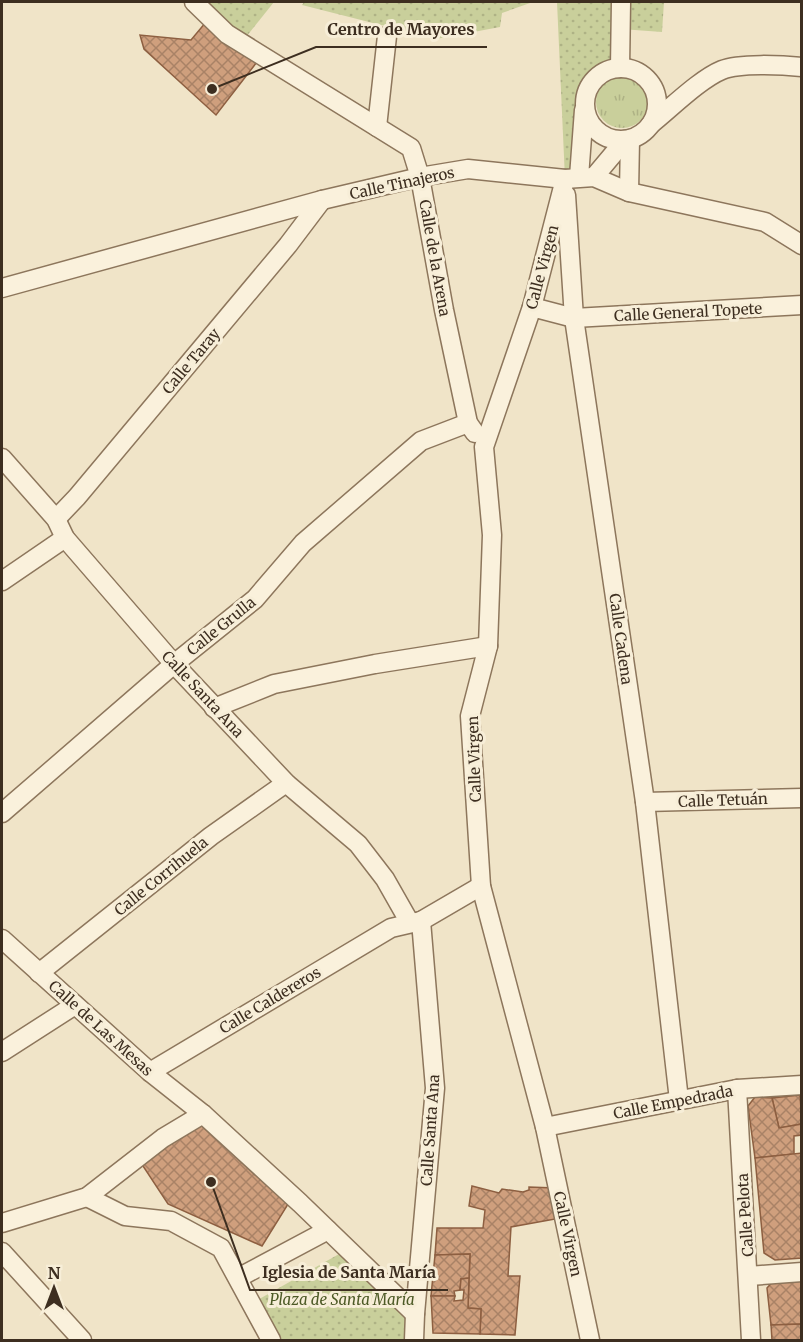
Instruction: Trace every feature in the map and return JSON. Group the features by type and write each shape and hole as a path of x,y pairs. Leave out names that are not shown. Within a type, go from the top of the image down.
{"street":[{"name":"Calle de la Arena","path":"194,2 227,34 411,148 420,177 444,310 468,423 484,447"},
{"path":"620,68 621,2"},
{"path":"377,127 387,36"},
{"path":"579,178 628,139 641,134 707,79 722,70 737,66 801,67"},
{"path":"579,178 586,93 594,80 605,72 620,68 639,73 650,83 655,95 657,105 650,125"},
{"path":"584,108 590,124 596,131 612,139 628,139"},
{"path":"628,139 629,192"},
{"name":"Calle Tinajeros","path":"2,288 322,200 420,177 468,169 579,178 629,192 765,222 801,245"},
{"name":"Calle Virgen","path":"579,178 484,447 492,535 488,646 470,716 481,886 546,1127 590,1341"},
{"name":"Calle Cadena","path":"579,178 574,318 645,802 679,1100"},
{"name":"Calle Taray","path":"56,519 77,497 288,245 322,200"},
{"name":"Calle General Topete","path":"532,307 574,318 801,305"},
{"name":"Calle Grulla","path":"2,813 174,664 255,599 303,543 421,441 468,423"},
{"name":"Calle Santa Ana","path":"2,458 56,519 65,538 174,664 286,783 358,844 416,922 435,1088 414,1341"},
{"path":"2,581 65,538"},
{"path":"214,708 274,684 375,664 488,646"},
{"name":"Calle Corrihuela","path":"39,973 211,836 286,783"},
{"name":"Calle Tetuán","path":"645,802 801,798"},
{"path":"416,922 481,886"},
{"name":"Calle Caldereros","path":"150,1072 391,928 416,922"},
{"name":"Calle de Las Mesas","path":"2,939 150,1072 203,1114"},
{"path":"2,1052 75,1005"},
{"name":"Calle Empedrada","path":"546,1127 737,1089 801,1085"},
{"name":"Calle Pelota","path":"737,1089 751,1341"},
{"path":"2,1223 87,1197 163,1138 203,1114 415,1314"},
{"path":"87,1197 125,1216 171,1221 221,1248 271,1341"},
{"path":"238,1278 328,1230"},
{"path":"2,1252 82,1341"},
{"path":"748,1276 801,1272"}],"green space":[{"path":"201,2 274,2 246,37"},
{"path":"304,2 533,2 502,13 500,27 436,39 302,5"},
{"path":"557,2 664,2 662,32 621,29 620,68 600,75 589,87 584,111 579,177 565,179"},
{"path":"617,76 627,76 641,83 648,102 641,121 627,128 617,128 607,124 600,117 596,107 596,97 600,87 607,80"},
{"name":"Plaza de Santa María","path":"348,1249 415,1314 414,1340 271,1340 252,1303"}],"building":[{"path":"206,22 257,62 216,115 144,49 140,35 191,40"},
{"path":"800,1095 802,1124 779,1128 772,1098"},
{"path":"755,1097 772,1098 779,1128 802,1124 802,1135 794,1136 794,1154 755,1158 748,1106"},
{"path":"200,1123 290,1201 262,1246 168,1204 141,1163"},
{"path":"802,1153 802,1258 775,1260 764,1253 755,1158"},
{"path":"472,1186 499,1193 502,1189 523,1192 529,1190 529,1187 555,1188 561,1218 511,1227 508,1276 520,1276 515,1335 480,1334 481,1309 468,1308 470,1254 435,1255 437,1228 483,1228 485,1210 469,1206"},
{"path":"470,1254 469,1278 461,1279 460,1290 454,1291 455,1296 431,1296 435,1255"},
{"path":"802,1276 802,1324 771,1325 767,1288 776,1278"},
{"path":"469,1278 468,1308 481,1309 480,1334 433,1333 431,1296 455,1296 454,1301 463,1300 464,1290 460,1290 461,1279"},
{"path":"802,1324 802,1340 772,1340 771,1325"}],"place":[{"name":"Centro de Mayores","path":"212,89"},
{"name":"Iglesia de Santa María","path":"211,1182"}]}
